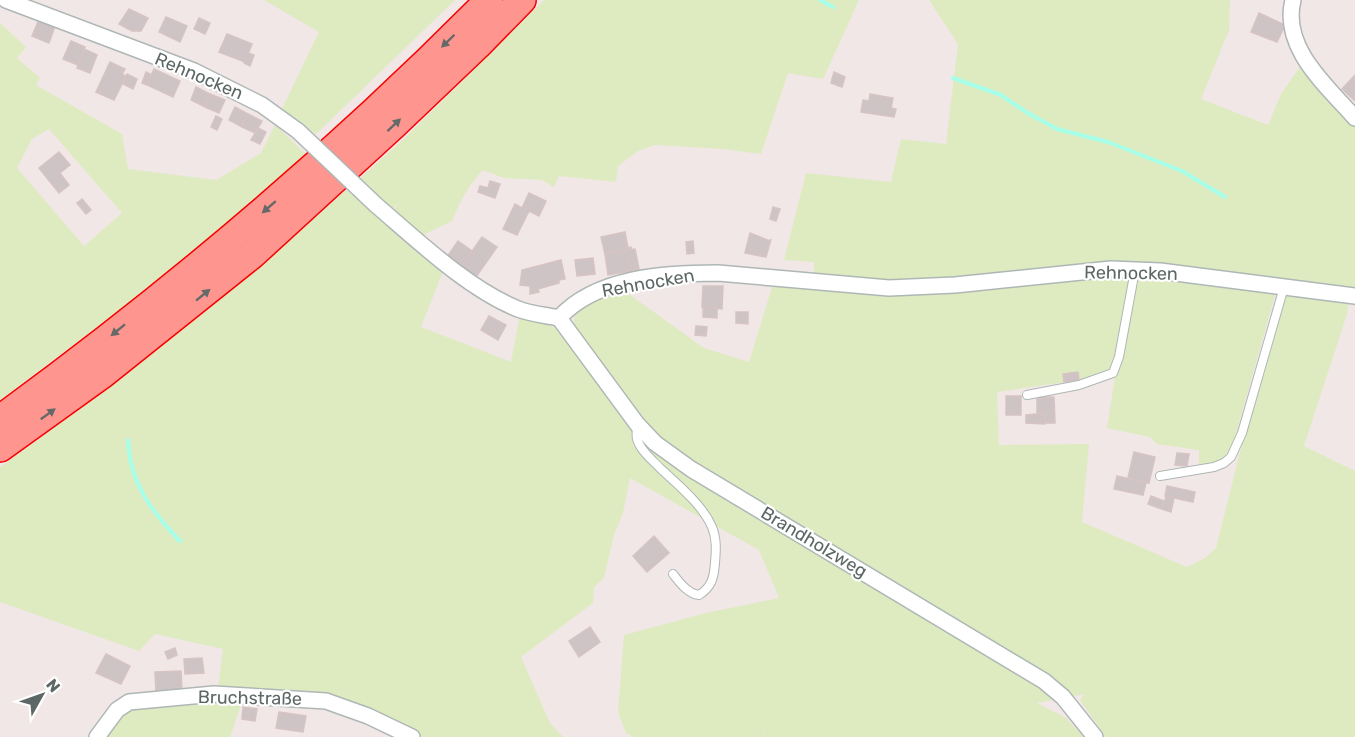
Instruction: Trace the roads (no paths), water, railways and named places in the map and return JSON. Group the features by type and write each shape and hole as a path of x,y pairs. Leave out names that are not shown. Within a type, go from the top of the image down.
{"highway":[{"path":"0,419 82,359 250,223 344,140 489,0"},
{"path":"0,448 104,374 252,255 394,125 522,0"}],"street":[{"name":"Rehnocken","path":"6,0 194,71 262,105 298,131 376,204 439,257 494,298 520,310 559,318 569,307 612,285 666,275 692,273 718,273 889,288 955,285 1111,269 1161,271 1355,296"},
{"path":"1293,0 1291,21 1295,40 1301,53 1355,118"},
{"name":"Brandholzweg","path":"559,318 637,424 655,443 692,469 1044,681 1063,697 1095,737"},
{"name":"Bruchstraße","path":"97,737 117,710 129,702 214,694 326,701 368,716 412,737"}],"lane":[{"path":"1026,395 1079,385 1113,373 1119,357 1135,270"},
{"path":"1160,476 1214,466 1224,463 1231,457 1242,433 1284,287"},
{"path":"637,424 637,438 641,446 706,516 714,534 716,545 714,574 708,588 699,595 695,595 673,574"}],"waterway":[{"path":"820,0 833,7"},
{"path":"953,78 1001,95 1057,129 1108,142 1182,171 1225,197"},
{"path":"128,440 133,469 144,495 160,519 180,541"}]}
